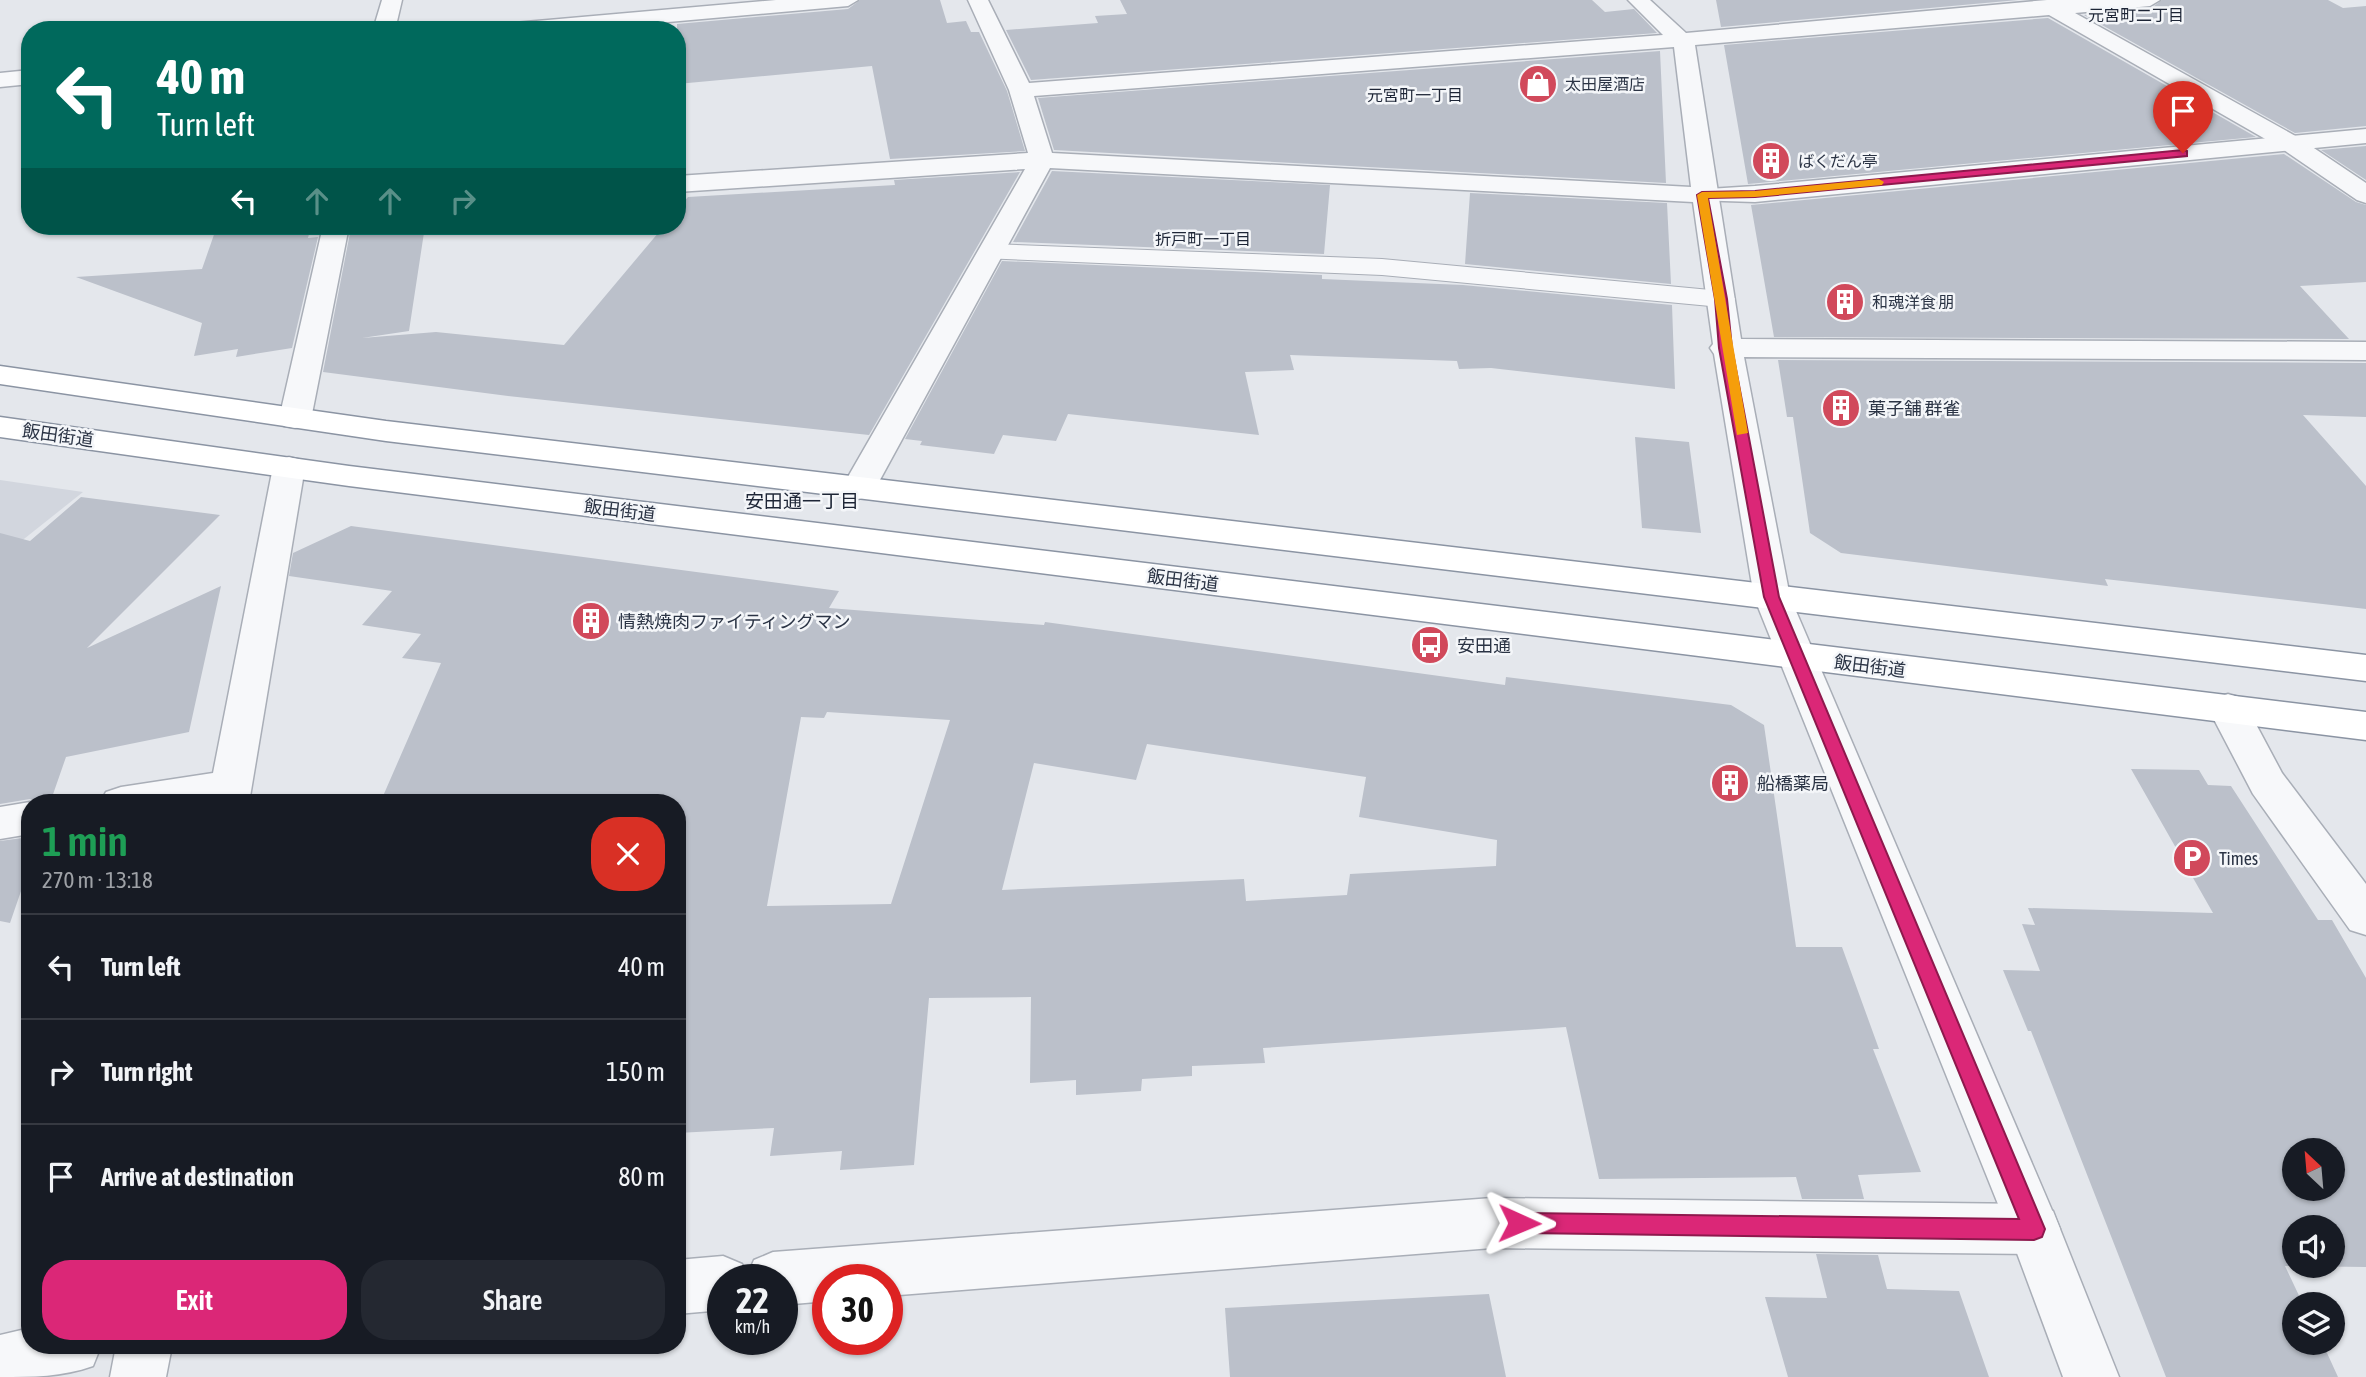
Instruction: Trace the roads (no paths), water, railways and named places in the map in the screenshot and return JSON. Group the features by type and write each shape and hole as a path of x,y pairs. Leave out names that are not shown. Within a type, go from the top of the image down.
{"highway":[{"path":"0,375 295,419 858,489 2366,668"},
{"name":"飯田街道","path":"0,427 289,467 1795,657 2366,726"}],"street":[{"path":"386,21 392,0"},
{"path":"605,21 848,0"},
{"path":"858,489 1042,160 1020,90 978,0"},
{"path":"1638,0 1681,40 1687,52 1702,195 1721,299 1726,348 1772,597 2034,1229 2091,1377"},
{"path":"1020,90 1681,40 2044,4 2150,0"},
{"path":"2044,4 2290,143 2366,195"},
{"path":"0,80 21,78"},
{"path":"686,183 1042,160 1702,195 1755,194 2366,136"},
{"path":"295,419 334,235"},
{"path":"1726,348 2366,351"},
{"path":"229,794 289,467"},
{"path":"2228,708 2267,783 2366,917"},
{"path":"0,823 21,820"},
{"path":"798,1277 1492,1223 2034,1229"},
{"path":"686,1286 707,1284"},
{"path":"0,1363 39,1354"},
{"path":"138,1377 142,1354"}],"lane":[{"path":"991,252 1382,267 1721,299"}],"place":[{"name":"太田屋酒店","path":"1538,84"},
{"name":"ばくだん亭","path":"1771,161"},
{"name":"和魂洋食 朋","path":"1845,302"},
{"name":"菓子舗 群雀","path":"1841,408"},
{"name":"情熱焼肉ファイティングマン","path":"591,621"},
{"name":"安田通","path":"1430,645"},
{"name":"船橋薬局","path":"1730,783"},
{"name":"Times","path":"2192,858"}],"district":[{"name":"元宮町二丁目","path":"2136,15"},
{"name":"元宮町一丁目","path":"1415,95"},
{"name":"折戸町一丁目","path":"1203,239"},
{"name":"安田通一丁目","path":"802,501"}]}
